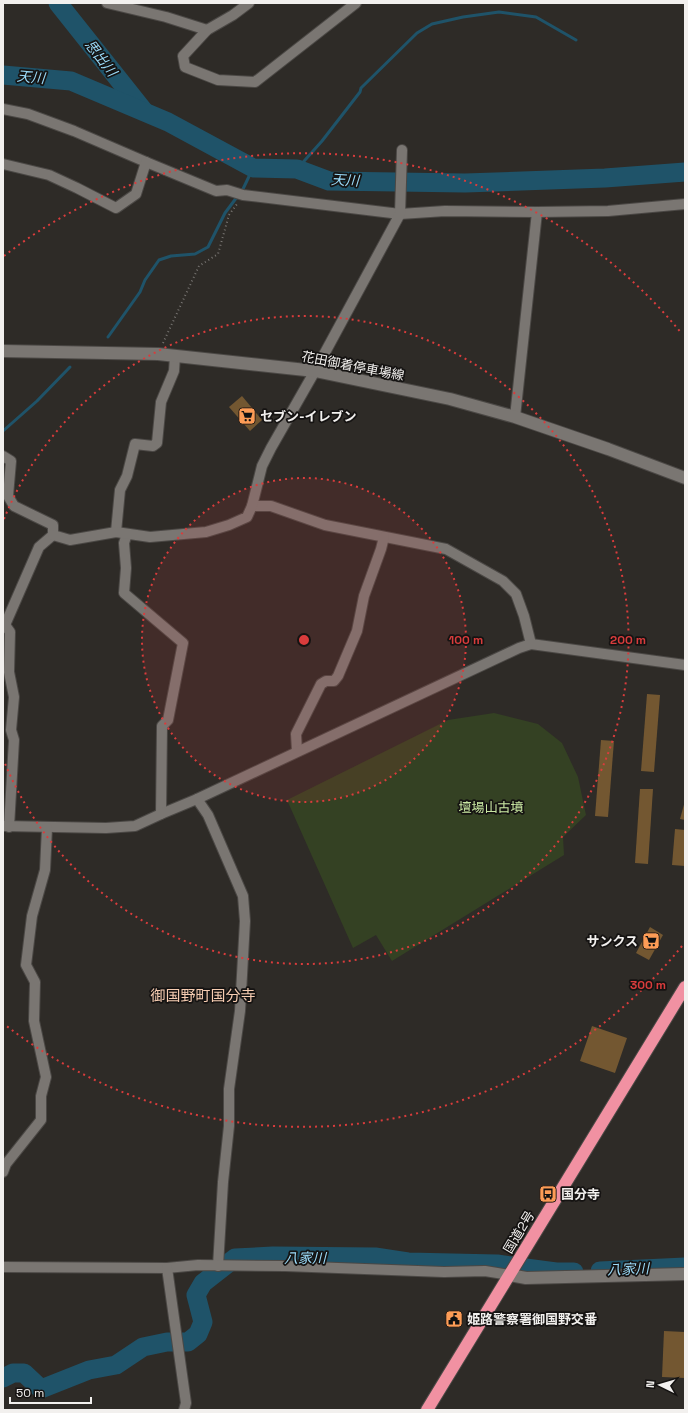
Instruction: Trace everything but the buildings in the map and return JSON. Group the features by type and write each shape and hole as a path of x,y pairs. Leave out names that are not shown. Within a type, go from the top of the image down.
{"highway":[{"name":"国道2号","path":"427,1410 685,987"}],"main road":[{"name":"花田御着停車場線","path":"3,351 158,354 314,371 450,399 515,417 608,449 685,478"},
{"path":"510,1275 526,1278 685,1274"}],"street":[{"path":"107,3 166,17 207,30"},
{"path":"249,3 233,15 207,30 183,56 185,67 218,80 255,82 356,3"},
{"path":"3,109 28,114 74,131 216,191 227,190 243,195 400,214 445,211 537,212 608,210 685,204"},
{"path":"53,535 70,540 116,532 150,537 206,532 229,526 247,517 252,506 262,466 271,448 400,214 402,150"},
{"path":"3,164 49,175 116,208 136,194 146,162"},
{"path":"515,417 537,212"},
{"path":"116,532 120,490 127,476 135,444 153,446 157,443 161,402 174,371 175,356"},
{"path":"3,456 12,461 8,496 14,506 53,525 53,535 39,547 4,625 10,632 9,672 14,696 11,730 14,740 6,826 47,828 106,828 135,826 197,799 518,648 531,644 685,665"},
{"path":"252,506 272,506 325,525 446,549 503,581 516,594 524,616 531,644"},
{"path":"127,534 124,543 126,568 124,593 183,643 168,720 162,726 162,814"},
{"path":"297,751 296,734 321,684 326,681 334,681 338,676 357,631 364,596 384,537"},
{"path":"197,799 208,815 243,896 245,921 240,1011 229,1089 229,1126 223,1182 218,1266"},
{"path":"3,1172 6,1164 40,1120 41,1096 46,1077 34,1021 35,982 26,965 32,916 44,870 47,828"},
{"path":"3,1266 167,1268 198,1265 285,1266 444,1272 486,1271 510,1275"},
{"path":"167,1268 186,1403 184,1410"}],"path":[{"path":"158,354 199,266 218,254 229,215 243,195"}],"green space":[{"name":"壇場山古墳","path":"494,713 538,724 562,743 578,777 586,815 563,837 564,855 392,961 376,935 353,948 287,800 448,720"}],"waterway":[{"name":"思出川","path":"58,3 143,110"},
{"path":"297,169 322,141 360,92 361,88 417,33 432,24 463,17 499,12 536,17 576,40"},
{"name":"天川","path":"3,75 71,81 168,122 253,168 297,169 329,181 465,183 605,178 685,172"},
{"path":"108,337 140,292 145,280 159,260 171,256 195,254 208,247 225,213 243,189 253,168"},
{"path":"3,431 37,401 70,367"},
{"name":"八家川","path":"3,1378 13,1373 24,1373 41,1389 89,1370 116,1365 143,1347 167,1342 188,1342 198,1334 203,1322 196,1295 203,1283 235,1258 273,1256 375,1257 408,1262 497,1264 556,1272 574,1272"},
{"name":"八家川","path":"600,1271 685,1267"}],"place":[{"name":"セブン-イレブン","path":"247,416"},
{"name":"サンクス","path":"651,941"},
{"name":"国分寺","path":"548,1194"},
{"name":"姫路警察署御国野交番","path":"454,1319"}],"district":[{"name":"御国野町国分寺","path":"203,995"}]}
